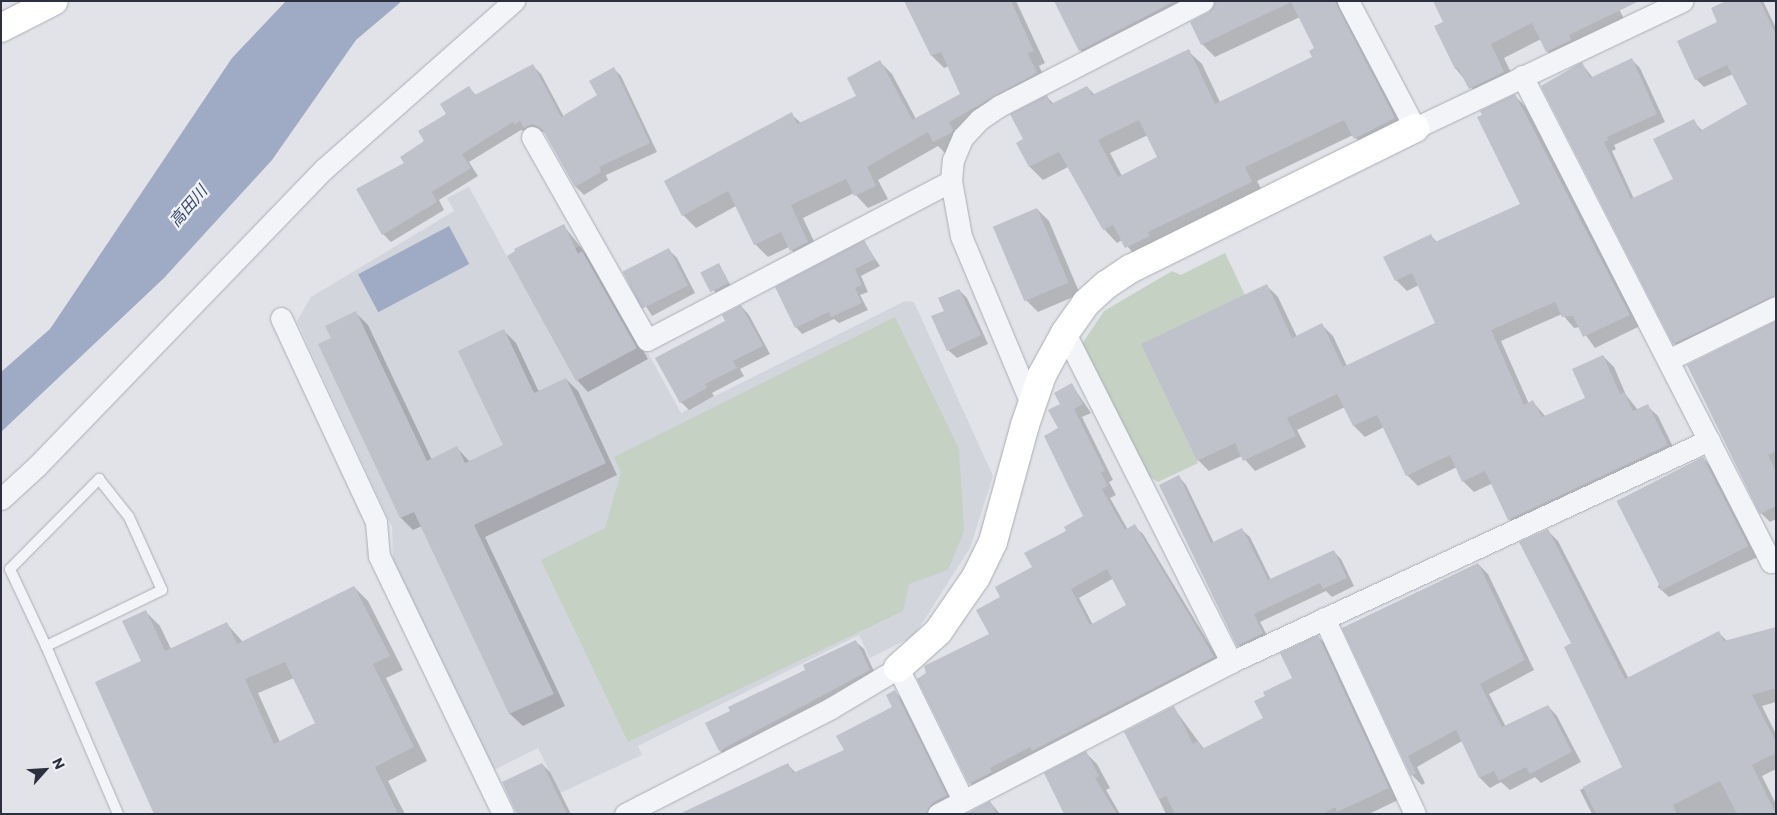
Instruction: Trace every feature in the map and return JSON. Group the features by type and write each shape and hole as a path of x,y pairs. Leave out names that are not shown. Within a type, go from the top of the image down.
{"street":[{"path":"1,28 54,1"},
{"path":"1,499 38,465 324,169 514,1"},
{"path":"1032,406 971,266 956,218 951,181 953,160 963,137 980,119 999,106 1203,1"},
{"path":"1348,1 1415,128"},
{"path":"625,814 831,708 898,668 938,632 976,577 992,542 1042,375 1065,333 1086,303 1106,285 1130,269 1415,128 1682,1"},
{"path":"1522,76 1771,562 1776,560"},
{"path":"532,137 647,340 951,181"},
{"path":"1668,360 1776,307"},
{"path":"281,318 376,522 379,556 503,814"},
{"path":"1065,333 1231,662"},
{"path":"938,814 1231,662 1709,440"},
{"path":"1324,618 1415,814"},
{"path":"898,668 963,800"}],"lane":[{"path":"46,646 162,590 129,517 99,479 10,569 46,646 117,812 106,814"}],"shaded area":[{"path":"469,187 519,278 587,242 681,413 905,301 914,302 993,476 970,548 914,636 870,658 859,635 638,746 642,755 560,793 538,748 494,770 393,560 392,527 297,321 311,297 454,211 447,198"}],"green space":[{"path":"1225,253 1245,295 1142,344 1198,463 1158,482 1143,473 1080,347 1104,311 1172,271 1181,275"},
{"path":"895,317 959,449 964,531 948,570 909,584 903,611 628,742 541,560 605,528 621,472 614,457"}],"water":[{"name":"高田川","path":"286,1 402,1 356,40 272,160 164,278 1,432 1,372 50,329 232,58"},
{"path":"449,226 469,264 378,312 358,274"}],"building":[{"path":"904,1 1011,1 1034,51 1028,53 1037,73 949,122 953,130 951,133 933,142 928,132 867,167 876,186 854,196 846,179 791,205 808,242 790,251 781,232 754,245 728,191 682,216 664,181 792,112 797,124 856,96 847,78 880,60 912,120 960,94 941,52 931,56"},
{"path":"1054,1 1175,1 1079,51"},
{"path":"1215,1 1335,1 1395,118 1354,139 1344,120 1245,167 1252,182 1148,232 1150,236 1125,248 1113,225 1103,230 1059,152 1029,167 1016,143 1023,139 1010,114 1047,95 1051,104 1087,86 1092,95 1189,49 1215,104 1312,57 1309,51 1314,48 1291,2 1201,45 1190,22 1209,12","holes":["1139,120 1157,157 1118,177 1098,140"]},
{"path":"1433,1 1639,1 1569,35 1571,40 1546,52 1532,23 1491,44 1504,72 1469,89 1458,68 1455,69 1434,26 1443,22"},
{"path":"1726,1 1760,1 1776,35 1776,295 1673,344 1541,86 1582,62 1590,78 1632,58 1657,114 1607,137 1609,140 1604,142 1631,199 1673,179 1653,139 1694,119 1700,131 1747,104 1727,65 1695,80 1677,41 1717,22 1711,8"},
{"path":"533,64 561,117 597,95 589,81 614,67 650,143 599,167 601,172 575,187 543,130 533,124 524,128 520,121 515,125 513,122 462,154 471,168 432,192 437,202 382,235 356,189 404,163 400,157 424,141 418,131 446,114 440,104 469,86 475,95"},
{"path":"1515,94 1630,315 1583,337 1573,316 1562,317 1555,302 1491,330 1524,405 1533,400 1542,417 1585,398 1572,369 1603,355 1620,394 1624,392 1633,411 1648,404 1668,445 1508,520 1485,471 1462,482 1450,455 1406,476 1377,415 1353,426 1337,394 1287,418 1296,436 1243,461 1235,443 1197,461 1141,344 1267,284 1292,338 1322,323 1343,367 1435,323 1412,273 1395,281 1383,257 1431,234 1435,242 1520,204 1477,117 1482,115 1480,111"},
{"path":"1037,208 1069,283 1024,301 993,227"},
{"path":"564,224 578,254 582,251 637,348 576,381 507,256 515,251 514,249"},
{"path":"864,240 875,259 855,269 862,285 855,288 862,303 831,317 829,312 795,328 775,287"},
{"path":"669,248 688,285 642,309 623,272"},
{"path":"719,263 729,283 710,292 700,273"},
{"path":"959,289 981,335 947,351 931,316 944,311 938,298"},
{"path":"741,305 763,346 733,361 737,368 705,384 707,388 680,403 655,358 725,321 722,315"},
{"path":"356,311 427,461 457,446 465,463 503,445 458,351 504,329 534,393 566,378 606,463 474,525 554,694 509,714 414,512 400,518 318,344 331,338 325,326"},
{"path":"1776,321 1776,451 1768,455 1776,472 1776,506 1760,514 1687,365"},
{"path":"1072,383 1083,404 1074,409 1105,471 1101,473 1108,486 1102,489 1125,530 1135,524 1214,657 1032,751 1030,747 990,768 992,772 969,784 917,679 926,673 924,666 989,634 976,610 1000,597 995,587 1032,567 1024,553 1066,531 1064,527 1083,516 1044,436 1058,428 1048,410 1060,404 1054,393","holes":["1107,569 1126,605 1090,625 1071,589"]},
{"path":"1703,457 1748,546 1662,590 1617,501"},
{"path":"1179,475 1211,543 1242,528 1268,580 1334,550 1347,578 1323,589 1320,583 1254,614 1263,633 1237,646 1159,485"},
{"path":"1548,529 1625,679 1719,631 1724,641 1776,627 1776,688 1752,695 1776,742 1776,753 1752,765 1776,814 1737,814 1720,781 1673,805 1677,814 1596,814 1583,787 1622,767 1564,647 1571,643 1519,542"},
{"path":"1478,563 1525,660 1480,684 1502,727 1548,705 1572,752 1530,774 1526,767 1499,781 1494,771 1479,778 1456,730 1408,756 1416,773 1411,776 1342,628"},
{"path":"354,586 390,656 373,664 414,747 375,767 398,814 154,814 95,682 141,661 122,621 146,610 165,651 227,622 237,644","holes":["285,662 315,723 274,744 245,679"]},
{"path":"1318,635 1389,788 1337,812 1335,807 1323,814 1175,814 1166,796 1159,800 1124,732 1174,706 1193,744 1198,741 1202,749 1263,718 1254,701 1265,696 1263,692 1292,678 1280,653"},
{"path":"856,640 870,670 719,751 705,723 730,711 728,707 805,670 803,665"},
{"path":"895,690 947,795 932,803 926,814 679,814 788,763 793,773 844,750 836,736 892,707 886,695"},
{"path":"1086,751 1099,776 1095,778 1117,814 1064,814 1044,773"},
{"path":"542,763 567,814 517,814 502,782"},
{"path":"990,801 997,814 966,814"}]}
